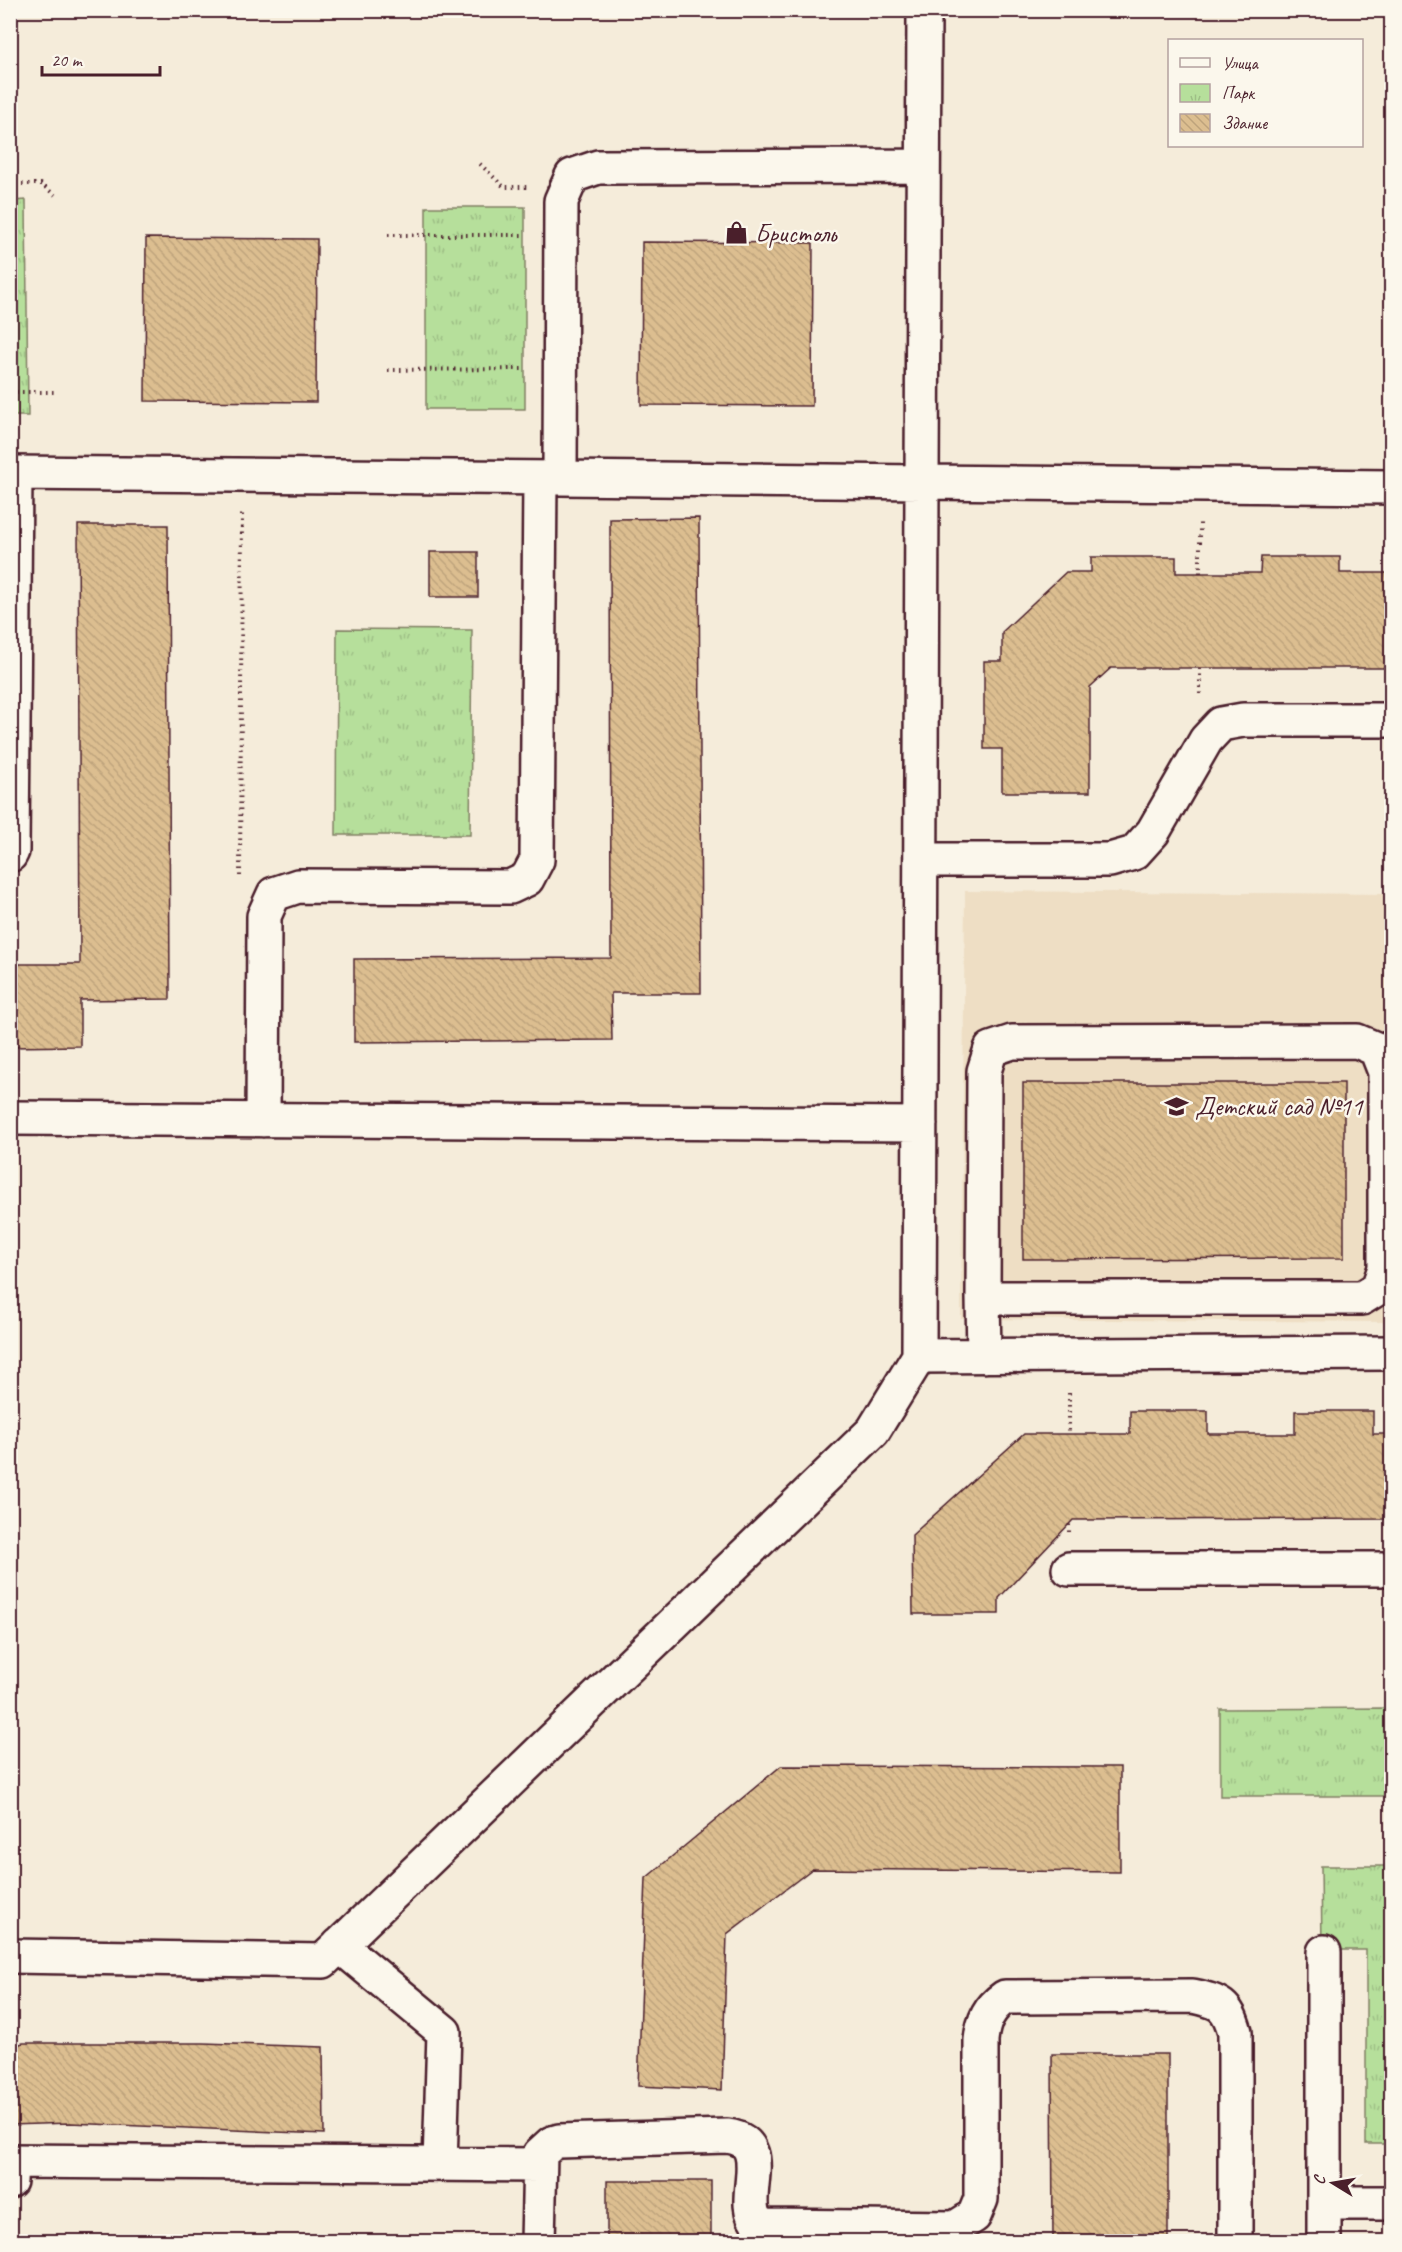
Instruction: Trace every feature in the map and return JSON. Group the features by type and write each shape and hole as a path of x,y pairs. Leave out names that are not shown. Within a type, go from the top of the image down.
{"lane":[{"path":"10,1956 323,1961 873,1431 920,1356 924,10"},
{"path":"263,1119 264,916 274,894 298,886 510,887 527,879 537,860 550,478 560,369 561,201 572,176 598,167 923,166"},
{"path":"10,855 12,851 13,473 1392,487"},
{"path":"921,860 1110,860 1134,854 1153,832 1206,740 1221,724 1243,720 1392,720"},
{"path":"983,1298 1362,1298 1378,1288 1385,1268 1385,1072 1376,1049 1357,1041 1012,1041 991,1050 984,1071 983,1298 984,1356"},
{"path":"10,1118 920,1124"},
{"path":"920,1356 1392,1353"},
{"path":"1069,1569 1392,1569"},
{"path":"339,1945 444,2032 440,2164"},
{"path":"1324,1952 1324,2241"},
{"path":"538,2241 540,2154 552,2143 559,2141 739,2137 748,2146 752,2160 752,2213 757,2222 766,2226 955,2228 974,2216 981,2199 981,2040 984,2022 995,2004 1005,1996 1193,1996 1215,2001 1224,2007 1235,2032 1235,2241"},
{"path":"10,2181 11,2162 539,2165"},
{"path":"1324,2203 1392,2203"}],"path":[{"path":"480,164 504,187 542,187 561,201"},
{"path":"10,184 41,184 55,195"},
{"path":"388,235 560,235"},
{"path":"388,370 560,369"},
{"path":"10,392 55,392"},
{"path":"240,881 243,475"},
{"path":"1200,485 1200,573"}],"shaded area":[{"name":"Детский сад №11","path":"965,891 1391,894 1391,1322 961,1319"}],"green space":[{"path":"26,200 28,416 11,416 11,201"},
{"path":"426,207 525,207 525,409 426,409"},
{"path":"337,629 472,630 470,835 336,835"},
{"path":"1391,1708 1391,1796 1220,1796 1220,1709"},
{"path":"1321,1866 1391,1866 1391,2144 1366,2144 1366,1950 1322,1950"}],"building":[{"path":"146,238 317,239 316,402 145,401"},
{"path":"642,242 813,243 812,406 641,405"},
{"path":"699,518 701,993 611,993 612,1040 354,1042 354,959 611,958 610,519"},
{"path":"78,525 168,525 170,999 80,1000 80,1046 10,1047 10,964 80,964"},
{"path":"430,552 478,552 478,597 430,597"},
{"path":"1091,557 1176,557 1176,573 1260,573 1261,557 1340,557 1340,573 1392,573 1392,668 1111,668 1090,687 1090,792 1002,792 1002,749 984,749 984,661 1002,661 1002,632 1066,572 1091,572"},
{"path":"1023,1083 1344,1083 1344,1258 1023,1259"},
{"path":"1130,1411 1208,1411 1208,1434 1295,1434 1295,1411 1373,1411 1373,1434 1392,1434 1392,1519 1073,1520 999,1598 999,1614 913,1614 912,1535 1024,1434 1130,1434"},
{"path":"781,1766 1120,1767 1120,1872 812,1869 727,1934 722,2090 638,2086 646,1878"},
{"path":"23,2043 203,2043 323,2047 324,2134 70,2123 10,2125 10,2047"},
{"path":"1052,2054 1168,2054 1168,2242 1053,2242"},
{"path":"607,2181 711,2181 711,2242 607,2242"}],"place":[{"name":"Бристоль","path":"737,233"},
{"name":"Детский сад №11","path":"1177,1106"}]}
